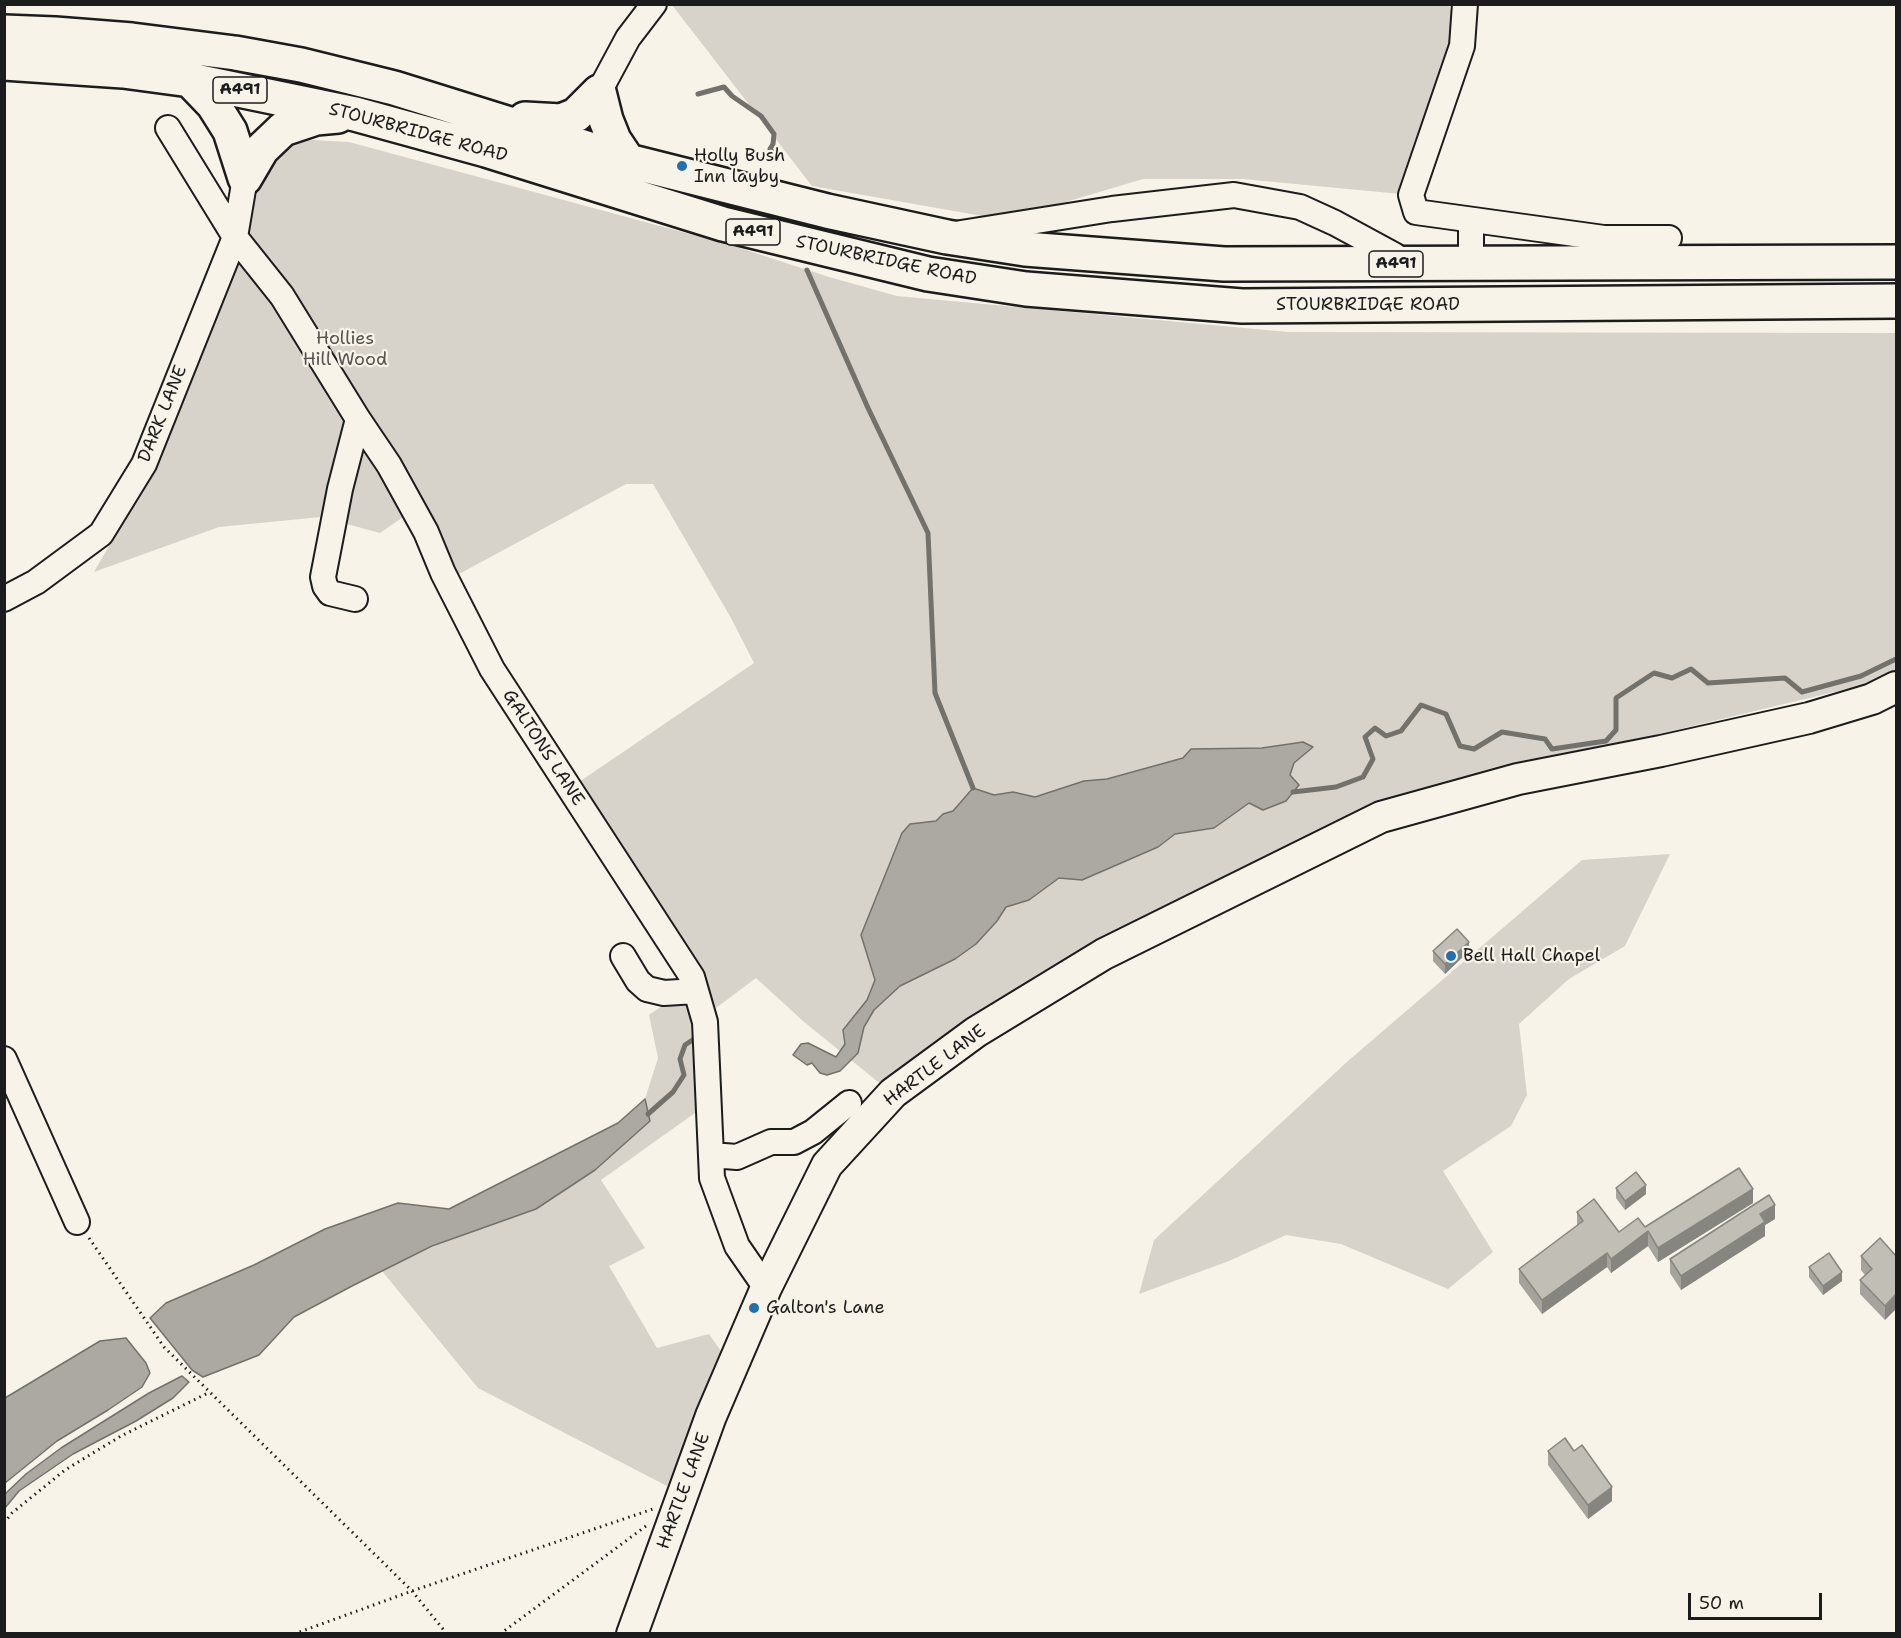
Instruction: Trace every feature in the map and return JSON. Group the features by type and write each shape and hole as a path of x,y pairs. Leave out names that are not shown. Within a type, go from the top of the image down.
{"highway":[{"name":"STOURBRIDGE ROAD","path":"4,32 132,40 235,53 301,65 364,80 499,119 628,161 827,211 947,237 1025,249 1224,264 1896,262"},
{"name":"STOURBRIDGE ROAD","path":"4,63 123,71 190,80 355,114 486,150 723,224 928,274 1026,289 1242,306 1896,301"},
{"path":"190,80 213,104 230,131 245,178"},
{"path":"499,119 561,121 576,116 599,92"},
{"path":"599,92 614,140 628,161"},
{"path":"245,178 262,149 283,129 316,118 355,114"}],"main road":[{"name":"HARTLE LANE","path":"632,1634 711,1416 766,1288 827,1165 893,1093 976,1032 1104,954 1381,817 1518,779 1661,751 1809,718 1872,699 1896,687"}],"street":[{"path":"599,92 628,38 654,4"},
{"path":"1465,4 1462,46 1411,195 1416,213 1604,238 1669,238"},
{"name":"GALTONS LANE","path":"168,128 235,237 282,296 389,465 426,532 443,573 492,669 692,977 705,1022 712,1178 737,1245 766,1288"},
{"name":"DARK LANE","path":"4,598 36,582 101,534 144,464 235,237 245,178"},
{"path":"947,237 975,230 1101,211 1234,195 1300,207 1395,255 1406,264"},
{"path":"1470,221 1471,264"},
{"path":"355,599 330,593 324,586 323,577 340,489 358,418"},
{"path":"623,956 638,981 647,989 664,993 696,992"},
{"path":"4,1059 77,1222"},
{"path":"711,1155 737,1157 771,1142 794,1142 813,1132 849,1103"}],"path":[{"path":"77,1222 164,1347 411,1591 447,1634"},
{"path":"4,1523 12,1513 65,1470 121,1436 210,1392"},
{"path":"294,1634 411,1591 681,1500"},
{"path":"500,1634 681,1500"}],"green space":[{"path":"672,5 1449,5 1462,46 1411,195 1243,179 1143,179 1005,220 812,186"},
{"name":"Hollies Hill Wood","path":"291,139 349,142 734,246 897,296 1288,332 1896,333 1896,673 1876,682 1538,763 1153,914 1040,973 883,1086 803,1021 756,978 716,1008 700,970 579,782 754,663 731,618 653,484 626,484 459,574 425,502 380,533 321,517 219,527 94,572 147,480 246,236 268,150"},
{"path":"1670,854 1625,946 1569,979 1519,1024 1527,1095 1511,1126 1443,1171 1493,1252 1448,1289 1341,1244 1286,1235 1229,1261 1139,1294 1154,1240 1348,1061 1582,860"},
{"path":"687,983 699,1110 601,1180 645,1248 609,1266 657,1348 709,1334 723,1354 667,1486 478,1388 382,1271 595,1170 650,1121 645,1099 658,1058 649,1015 671,1000"}],"shaded area":[{"path":"1303,742 1313,747 1294,763 1290,775 1299,785 1286,801 1263,810 1249,803 1214,828 1175,834 1158,847 1082,880 1059,878 1029,900 1006,907 997,921 976,944 955,959 900,986 874,1010 864,1027 858,1053 840,1071 827,1075 820,1073 812,1063 807,1065 793,1055 801,1044 808,1043 836,1057 845,1044 843,1030 867,1000 875,980 861,935 902,833 910,824 936,821 943,814 953,811 973,788 994,795 1013,792 1035,797 1084,781 1107,779 1183,758 1191,749 1262,748"},
{"path":"645,1099 650,1121 595,1170 536,1209 432,1246 294,1317 259,1355 203,1377 192,1370 150,1318 166,1303 254,1265 325,1229 398,1203 449,1209 618,1123"},
{"path":"126,1338 146,1363 150,1373 142,1387 57,1441 5,1483 5,1398 100,1341"},
{"path":"182,1376 189,1382 173,1398 136,1421 73,1454 19,1491 5,1508 5,1494 26,1474 61,1448 149,1393"}],"building":[{"path":"1457,929 1469,942 1445,964 1433,951"},
{"path":"1739,1168 1753,1189 1658,1248 1648,1231 1611,1259 1607,1253 1542,1300 1519,1269 1583,1221 1577,1212 1594,1199 1619,1232 1638,1218 1645,1227"},
{"path":"1636,1172 1646,1185 1625,1201 1616,1188"},
{"path":"1769,1195 1775,1205 1760,1214 1765,1222 1681,1276 1670,1259"},
{"path":"1880,1238 1896,1256 1896,1294 1885,1306 1860,1280 1872,1269 1861,1256"},
{"path":"1829,1253 1842,1272 1823,1286 1809,1267"},
{"path":"1565,1438 1574,1451 1582,1445 1612,1487 1588,1505 1548,1451"}],"waterway":[{"path":"698,94 724,87 732,96 761,116 774,134 770,149 774,154"},
{"path":"807,270 868,408 928,533 935,693 973,788"},
{"path":"1293,792 1336,787 1363,777 1373,759 1365,737 1375,728 1386,736 1401,731 1421,705 1446,714 1460,746 1474,749 1502,732 1545,739 1552,749 1606,741 1616,730 1616,698 1654,673 1672,678 1691,669 1708,683 1785,678 1802,692 1861,676 1896,659"},
{"path":"648,1114 673,1092 684,1075 680,1059 685,1045 697,1037"}],"place":[{"name":"Holly Bush Inn layby","path":"682,166"},
{"name":"Bell Hall Chapel","path":"1451,956"},
{"name":"Galton's Lane","path":"754,1308"}]}
